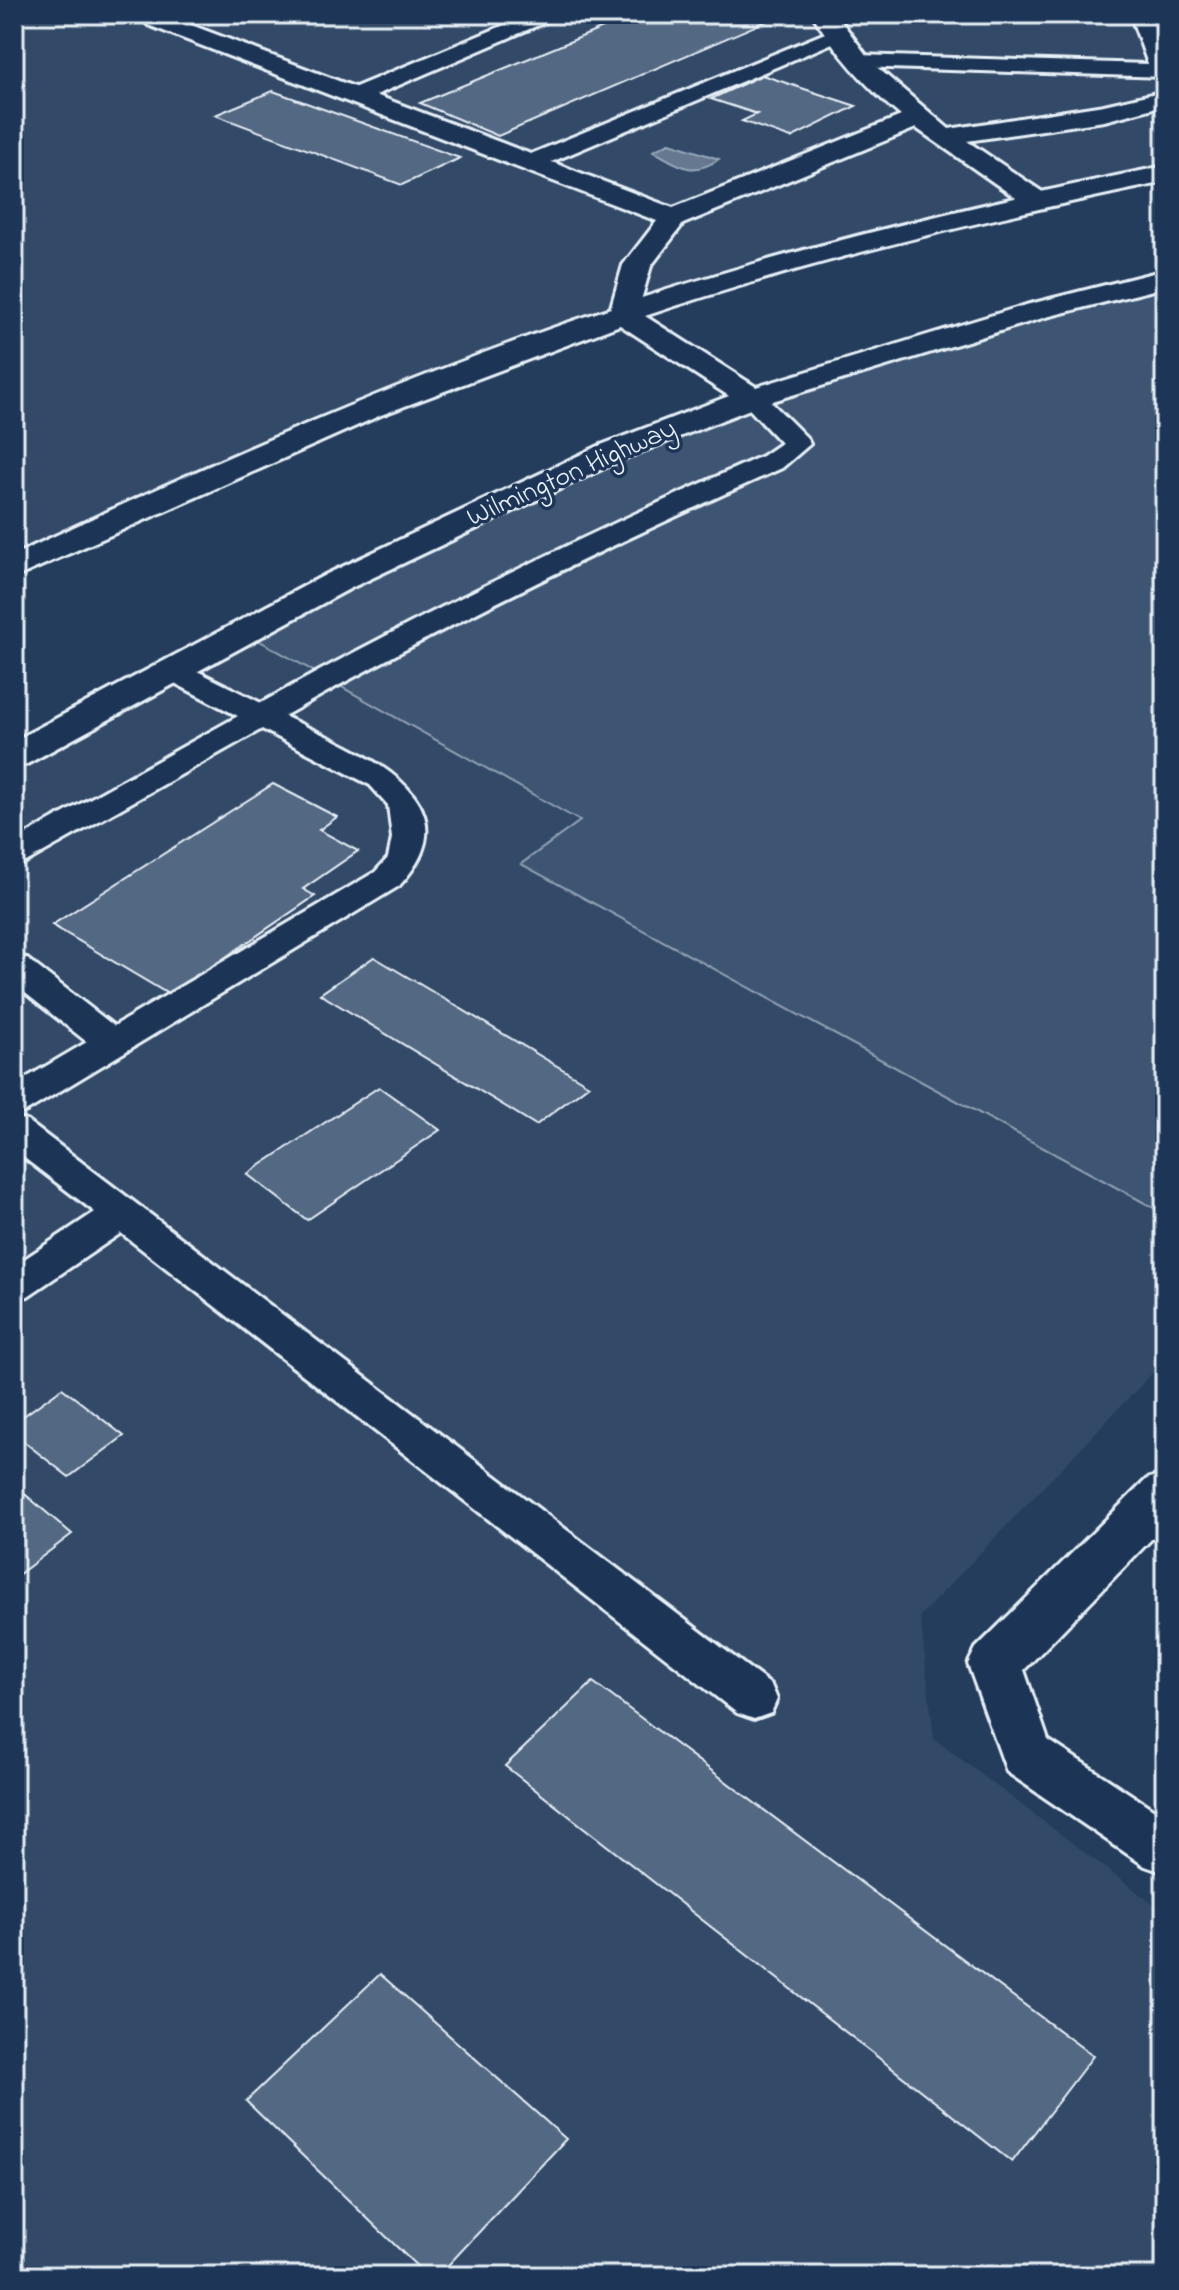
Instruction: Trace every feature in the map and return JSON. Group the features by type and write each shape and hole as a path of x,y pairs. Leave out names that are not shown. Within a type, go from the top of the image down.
{"main road":[{"path":"160,14 156,20 673,218"},
{"path":"829,25 857,61 920,117 1035,199"},
{"path":"944,137 1104,113 1165,98"},
{"path":"623,314 637,265 673,218 920,117"},
{"path":"14,568 192,483 343,418 494,359 623,314 808,258 1035,199 1165,174"},
{"name":"Wilmington Highway","path":"14,756 339,581 598,458 752,398 1036,311 1165,278"},
{"path":"623,314 752,398"},
{"path":"1165,1493 995,1664 1026,1755 1165,1848"}],"lane":[{"path":"354,96 548,14"},
{"path":"857,61 1163,71 1140,14"},
{"path":"529,163 829,25"},
{"path":"14,855 389,644 596,541 772,462 797,444 752,398"},
{"path":"14,1102 387,879 404,861 409,838 404,803 381,778 259,718 172,670"},
{"path":"14,966 112,1043"},
{"path":"14,1130 754,1699"},
{"path":"14,1286 124,1212"}],"shaded area":[{"path":"14,14 1165,14 1165,174 1035,199 623,314 14,568"},
{"path":"669,143 719,159 701,168 685,167 653,151"},
{"path":"1165,278 1165,1214 521,864 580,821 244,632 752,398"},
{"path":"244,632 581,822 522,864 1165,1214 1165,1360 920,1616 934,1739 1165,1913 1165,2276 14,2276 14,756"}],"building":[{"path":"637,14 783,14 498,136 420,103"},
{"path":"762,75 856,106 791,138 742,121 757,114 711,99"},
{"path":"273,91 460,158 402,185 215,115"},
{"path":"273,784 337,817 319,830 358,851 303,889 315,896 170,995 52,925"},
{"path":"374,957 589,1085 536,1125 320,994"},
{"path":"379,1087 440,1130 307,1220 247,1174"},
{"path":"62,1388 124,1436 69,1477 14,1434 14,1423"},
{"path":"14,1485 72,1534 14,1578"},
{"path":"593,1682 1093,2056 1012,2162 505,1766"},
{"path":"380,1974 566,2139 438,2276 427,2276 246,2101"}]}
